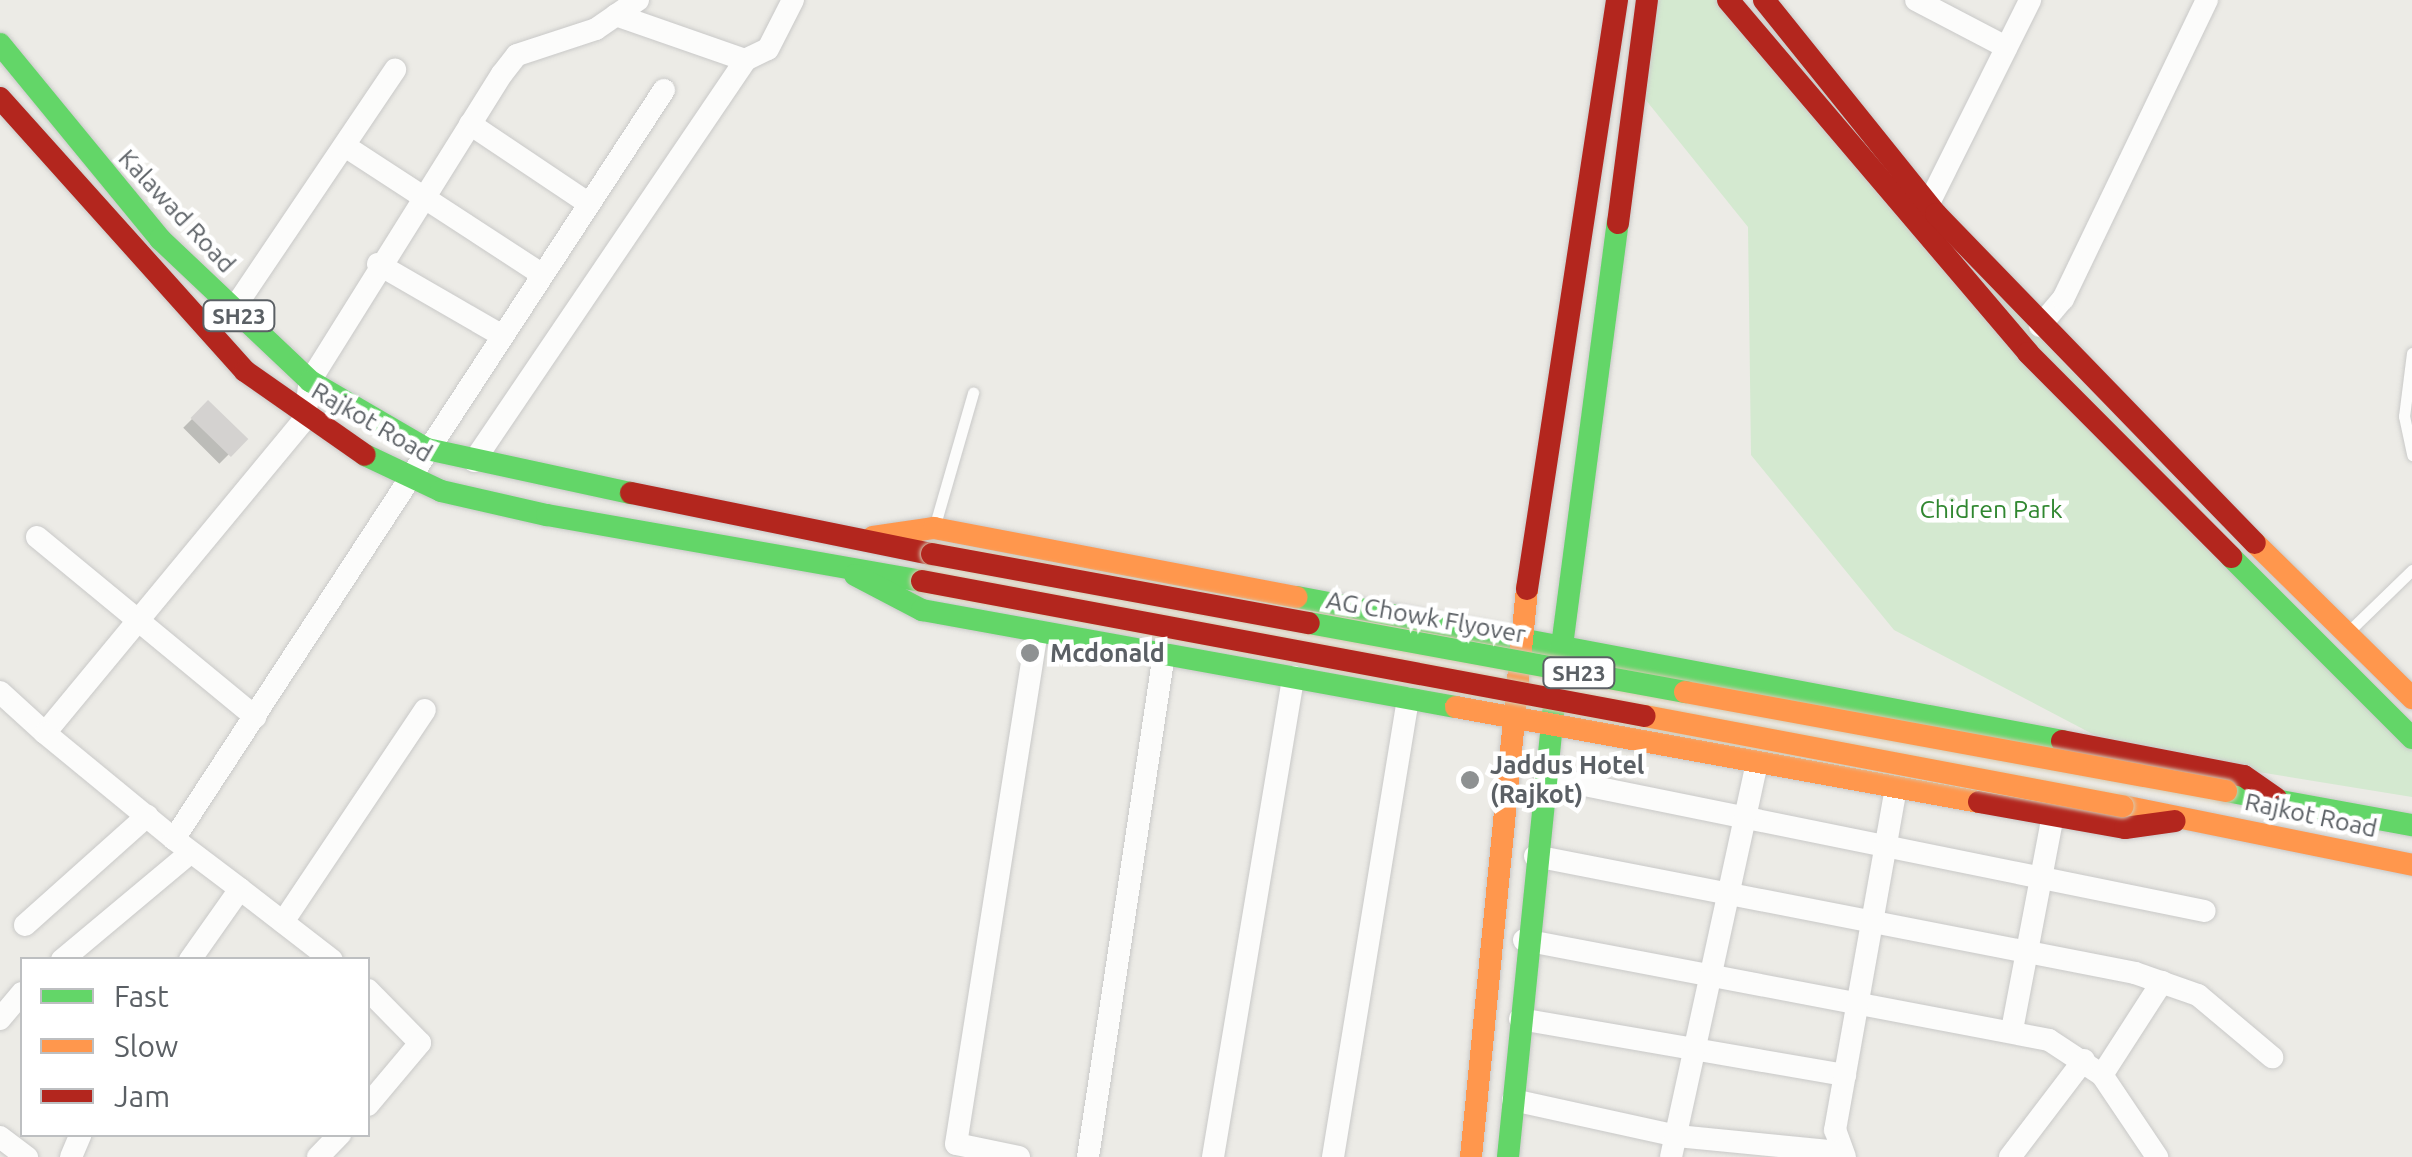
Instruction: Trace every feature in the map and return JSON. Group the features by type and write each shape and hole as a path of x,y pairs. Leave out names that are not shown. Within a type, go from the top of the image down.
{"street":[{"path":"46,732 305,419 310,381 378,264 517,55 616,15 638,0"},
{"path":"474,462 746,60 768,49 793,0"},
{"path":"1471,1157 1519,638 1617,0"},
{"path":"1508,1157 1524,940 1647,0"},
{"path":"1728,0 1828,128 2028,353 2412,738"},
{"path":"1764,0 1928,205 2040,326 2412,698"},
{"path":"1916,0 2006,47"},
{"path":"1928,205 2030,0"},
{"path":"2040,326 2063,299 2207,0"},
{"path":"616,15 746,60"},
{"name":"Kalawad Road","path":"0,44 100,170 233,310 310,381 427,449 555,482 855,540"},
{"path":"233,310 348,148 395,70"},
{"path":"65,957 182,846 255,717 586,201 664,90"},
{"name":"Rajkot Road","path":"0,98 183,309 305,419 408,478 547,516 842,568"},
{"path":"470,124 586,201"},
{"path":"348,148 540,273"},
{"path":"378,264 501,336"},
{"path":"855,540 934,528 2244,776 2282,801"},
{"path":"37,537 255,717"},
{"name":"AG Chowk Flyover","path":"855,540 2282,801"},
{"path":"842,568 922,610 2125,828 2198,818"},
{"name":"SH23","path":"842,568 2198,818"},
{"path":"1019,1157 954,1150 1037,631"},
{"path":"1088,1157 1164,654"},
{"path":"1214,1157 1292,678"},
{"path":"0,692 182,846 328,957"},
{"path":"1333,1157 1408,698"},
{"path":"283,922 426,710"},
{"path":"1674,1146 1699,1053 1758,762"},
{"path":"1544,777 1884,839 2205,912"},
{"path":"1513,1100 1674,1146 1832,1154 1896,787"},
{"name":"Rajkot Road","path":"2282,801 2412,825"},
{"path":"2012,1030 2053,815"},
{"path":"26,925 147,816"},
{"name":"Rajkot Road","path":"2198,818 2412,865"},
{"path":"1535,856 2028,948 2162,982 2220,1009 2272,1057"},
{"path":"192,957 240,889"},
{"path":"1524,940 2012,1030 2093,1067 2157,1157"},
{"path":"2010,1157 2093,1067 2162,982"},
{"path":"370,992 420,1043 370,1104"},
{"path":"0,1019 20,996"},
{"path":"1520,1019 1699,1053 1845,1075"},
{"path":"318,1157 337,1137"},
{"path":"1,1140 27,1157"}],"lane":[{"path":"2412,353 2404,416 2412,454"},
{"path":"934,528 974,393"},
{"path":"2346,634 2412,570"}],"green space":[{"name":"Chidren Park","path":"1658,0 1722,0 2412,734 2412,797 2123,750 1894,630 1751,455 1748,227 1641,94"}],"building":[{"path":"208,400 248,439 231,457 191,418"}],"traffic: fast":[{"path":"0,44 160,239 310,381 427,449 631,493"},
{"path":"1560,661 1618,223"},
{"path":"365,455 441,491 547,515 922,581"},
{"path":"2231,557 2412,738"},
{"path":"855,575 922,610 1456,707"},
{"path":"1297,597 2062,741"},
{"path":"1309,623 1685,692"},
{"path":"1508,1157 1554,707"},
{"path":"2226,791 2412,825"}],"traffic: slow":[{"path":"873,537 934,528 1297,597"},
{"path":"2255,543 2412,698"},
{"path":"1471,1157 1527,589"},
{"path":"1685,692 2226,791"},
{"path":"1456,707 1979,802"},
{"path":"1645,716 2123,806"},
{"path":"2123,806 2412,865"}],"traffic: jam":[{"path":"1527,589 1617,0"},
{"path":"1618,223 1647,0"},
{"path":"1728,0 2028,353 2231,557"},
{"path":"1764,0 1936,214 2255,543"},
{"path":"0,98 245,371 365,455"},
{"path":"631,493 932,554"},
{"path":"932,554 1309,623"},
{"path":"922,581 1645,716"},
{"path":"2062,741 2244,776 2276,798"},
{"path":"1979,802 2125,828 2175,821"}],"place":[{"name":"Mcdonald","path":"1030,653"},
{"name":"Jaddus Hotel (Rajkot)","path":"1470,780"}]}
